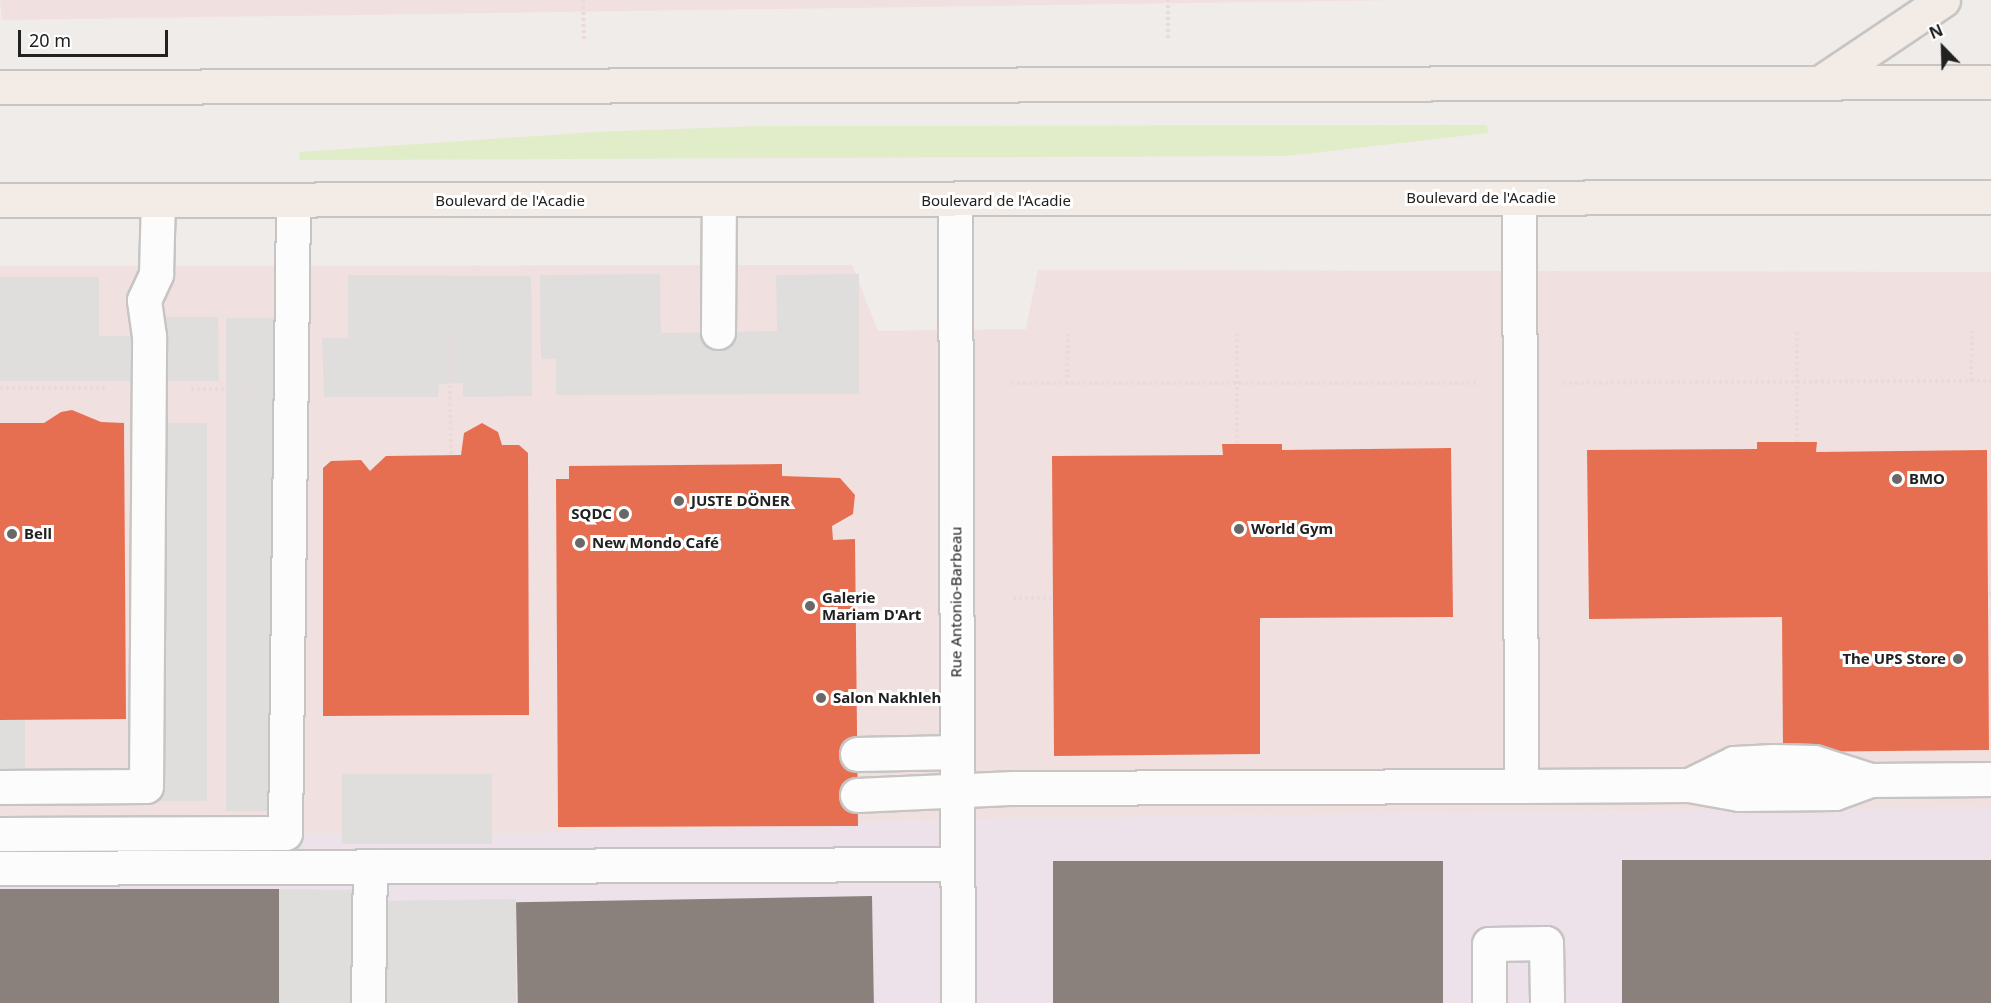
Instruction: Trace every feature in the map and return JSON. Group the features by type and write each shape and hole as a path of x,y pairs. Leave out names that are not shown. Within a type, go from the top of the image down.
{"main road":[{"path":"1821,82 1943,0"},
{"path":"0,87 1991,82"},
{"name":"Boulevard de l'Acadie","path":"0,200 955,202 1991,197"}],"street":[{"path":"1519,198 1521,786"},
{"path":"0,788 146,786 149,347 144,300 156,274 158,200"},
{"path":"718,332 719,200"},
{"path":"285,867 293,201"},
{"name":"Rue Antonio-Barbeau","path":"955,202 958,1003"},
{"path":"857,754 957,752"},
{"path":"857,795 957,793 1014,788 1689,785 1739,794 1835,793 1870,780 1991,779"},
{"path":"0,834 285,833"},
{"path":"0,868 957,864"},
{"path":"368,1003 369,867"},
{"path":"1490,1003 1489,944 1546,943 1547,1003"}],"path":[{"path":"583,0 584,39"},
{"path":"1168,0 1168,38"},
{"path":"1797,332 1797,442"},
{"path":"1971,332 1971,381"},
{"path":"1067,384 1068,334"},
{"path":"1237,334 1237,444"},
{"path":"449,338 451,455"},
{"path":"1559,383 1991,381"},
{"path":"1011,383 1484,383"},
{"path":"0,388 115,388"},
{"path":"180,389 225,389"},
{"path":"1013,598 1053,598"}],"shaded area":[{"path":"0,0 1402,0 2,20"},
{"path":"852,265 878,331 1026,329 1038,270 1991,272 1991,807 1019,818 444,836 204,831 0,835 0,266"},
{"path":"660,274 661,333 777,331 776,275 859,274 859,394 556,395 556,359 541,359 540,275"},
{"path":"348,275 531,276 532,396 463,397 463,383 439,384 438,397 324,397 322,338 348,338"},
{"path":"0,277 99,277 99,336 148,336 147,317 218,317 219,381 0,381"},
{"path":"226,318 289,318 289,811 226,811"},
{"path":"148,423 207,423 207,801 148,801"},
{"path":"0,720 25,720 25,787 0,787"},
{"path":"342,774 492,774 492,844 342,844"},
{"path":"1991,807 1991,1003 0,1003 0,835 204,831 444,836 1019,818"},
{"path":"279,889 369,890 369,901 516,899 516,1003 279,1003"}],"green space":[{"path":"1487,125 1488,133 1286,156 299,160 300,152 596,132 761,126"}],"building: Commerces":[{"path":"72,410 101,422 124,423 126,719 0,720 0,423 44,423 61,412"},
{"path":"482,423 498,432 502,445 519,445 528,453 529,715 323,716 323,468 331,461 361,460 370,471 386,456 461,455 464,433"},
{"path":"1757,442 1817,442 1816,452 1987,450 1989,750 1783,752 1782,617 1589,619 1587,450 1757,449"},
{"path":"1222,444 1282,444 1282,450 1451,448 1453,617 1260,618 1260,754 1054,756 1052,456 1223,455"},
{"path":"782,464 782,476 840,478 855,495 853,514 832,526 833,540 855,539 858,826 558,827 556,479 569,479 569,466"}],"building: Industrie":[{"path":"1622,860 1991,860 1991,1003 1622,1003"},
{"path":"1053,861 1443,861 1443,1003 1053,1003"},
{"path":"0,889 279,889 279,1003 0,1003"},
{"path":"872,896 874,1003 518,1003 516,902"}],"place":[{"name":"BMO","path":"1897,479"},
{"name":"JUSTE DÖNER","path":"679,501"},
{"name":"SQDC","path":"624,514"},
{"name":"World Gym","path":"1239,529"},
{"name":"Bell","path":"12,534"},
{"name":"New Mondo Café","path":"580,543"},
{"name":"Galerie Mariam D'Art","path":"810,606"},
{"name":"The UPS Store","path":"1958,659"},
{"name":"Salon Nakhleh","path":"821,698"}]}
